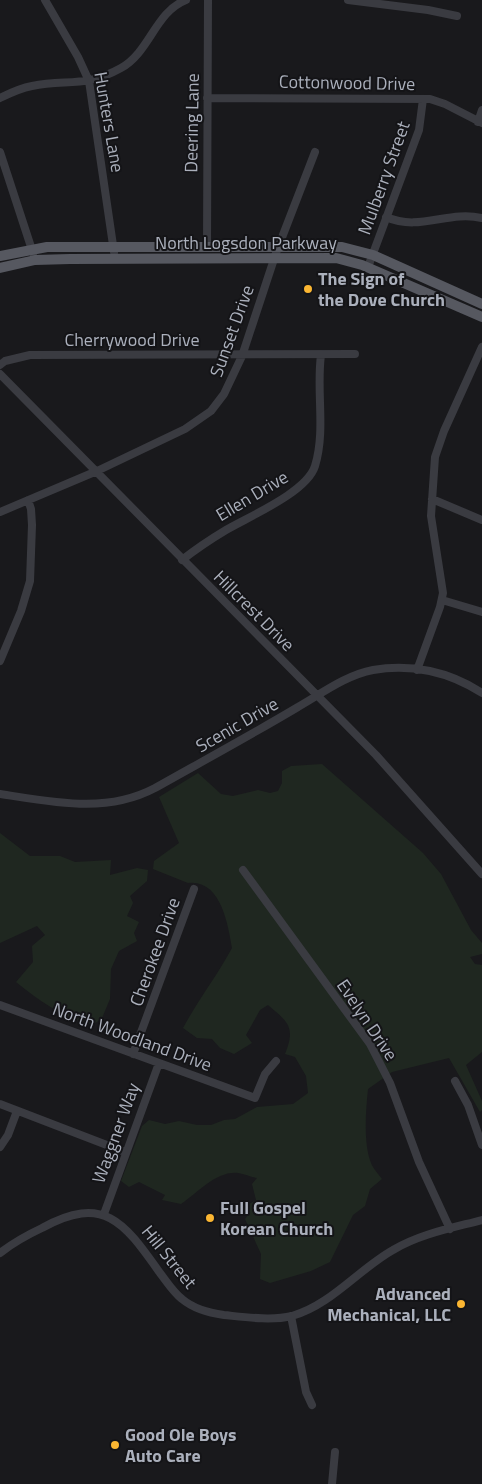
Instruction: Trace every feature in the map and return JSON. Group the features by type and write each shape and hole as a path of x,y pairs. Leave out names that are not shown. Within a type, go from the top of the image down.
{"main road":[{"name":"North Logsdon Parkway","path":"0,256 31,248 329,246 373,255 482,304"},
{"name":"North Logsdon Parkway","path":"0,268 35,260 336,258 368,267 482,317"}],"street":[{"name":"Hunters Lane","path":"45,0 78,56 89,81 115,259"},
{"path":"0,98 30,86 89,81 116,71 133,60 147,44 165,15 175,6 186,0"},
{"name":"Deering Lane","path":"207,246 208,0"},
{"path":"348,0 428,10 457,16"},
{"name":"Cottonwood Drive","path":"207,98 422,99 438,101 480,123"},
{"name":"Mulberry Street","path":"368,267 419,130 422,99"},
{"path":"480,123 482,110"},
{"path":"0,152 35,260"},
{"name":"Sunset Drive","path":"0,512 97,471 204,417 224,394 242,356 278,246 315,152"},
{"path":"386,217 417,223 456,216 482,218"},
{"path":"416,670 442,600 442,577 432,524 432,499 438,448 482,347"},
{"name":"Cherrywood Drive","path":"0,365 5,361 30,355 242,356 355,354"},
{"name":"Ellen Drive","path":"182,560 225,530 287,495 312,475 316,464 320,419 320,355"},
{"name":"Hillcrest Drive","path":"0,374 408,790 482,874"},
{"path":"432,499 482,520"},
{"path":"0,661 21,611 30,581 32,509 28,500"},
{"path":"442,600 482,612"},
{"name":"Scenic Drive","path":"0,794 64,803 129,801 172,779 316,696 366,672 381,669 416,670 448,674 482,693"},
{"name":"Evelyn Drive","path":"243,870 370,1044 390,1083 419,1162 450,1229"},
{"name":"Cherokee Drive","path":"133,1054 194,889"},
{"name":"North Woodland Drive","path":"0,1005 255,1098 265,1074 276,1061"},
{"name":"Waggner Way","path":"104,1214 159,1063"},
{"path":"455,1081 468,1105 482,1146"},
{"path":"0,1104 125,1152"},
{"path":"0,1147 8,1135 17,1110"},
{"path":"0,1253 61,1218 84,1213 104,1214"},
{"name":"Hill Street","path":"104,1214 125,1228 174,1292 192,1306 202,1311 224,1315 260,1318 291,1316 340,1289 392,1250 421,1237 482,1220"},
{"path":"291,1316 306,1392 312,1405"},
{"path":"332,1484 335,1452"}],"shaded area":[{"path":"322,764 423,853 441,874 471,930 482,943 482,954 470,957 475,964 482,965 482,1052 466,1065 482,1101 482,1110 480,1112 449,1058 392,1072 368,1089 366,1126 368,1155 374,1169 382,1179 370,1189 365,1206 353,1215 330,1262 311,1271 270,1283 260,1279 261,1254 245,1219 248,1215 244,1207 256,1200 252,1184 257,1178 238,1173 222,1175 208,1183 181,1204 162,1200 165,1195 139,1182 129,1187 121,1181 142,1126 149,1120 165,1124 179,1121 197,1125 211,1125 224,1120 235,1119 257,1107 293,1104 308,1093 306,1076 295,1057 285,1054 290,1037 288,1026 281,1016 268,1005 260,1010 246,1035 252,1043 234,1054 220,1048 212,1039 197,1038 183,1028 232,948 221,905 208,888 199,884 188,883 153,869 154,861 179,843 159,797 198,773 221,794 233,796 258,790 270,793 278,791 282,783 282,771 291,766"},
{"path":"0,833 30,856 60,856 75,862 111,860 110,875 137,868 148,870 147,881 130,896 133,903 127,916 139,922 134,933 137,941 119,951 111,969 110,999 102,1018 93,1025 62,1014 16,982 33,962 32,946 45,935 37,926 0,943"}],"place":[{"name":"The Sign of the Dove Church","path":"308,289"},
{"name":"Full Gospel Korean Church","path":"210,1218"},
{"name":"Advanced Mechanical, LLC","path":"461,1304"},
{"name":"Good Ole Boys Auto Care","path":"115,1445"}]}
